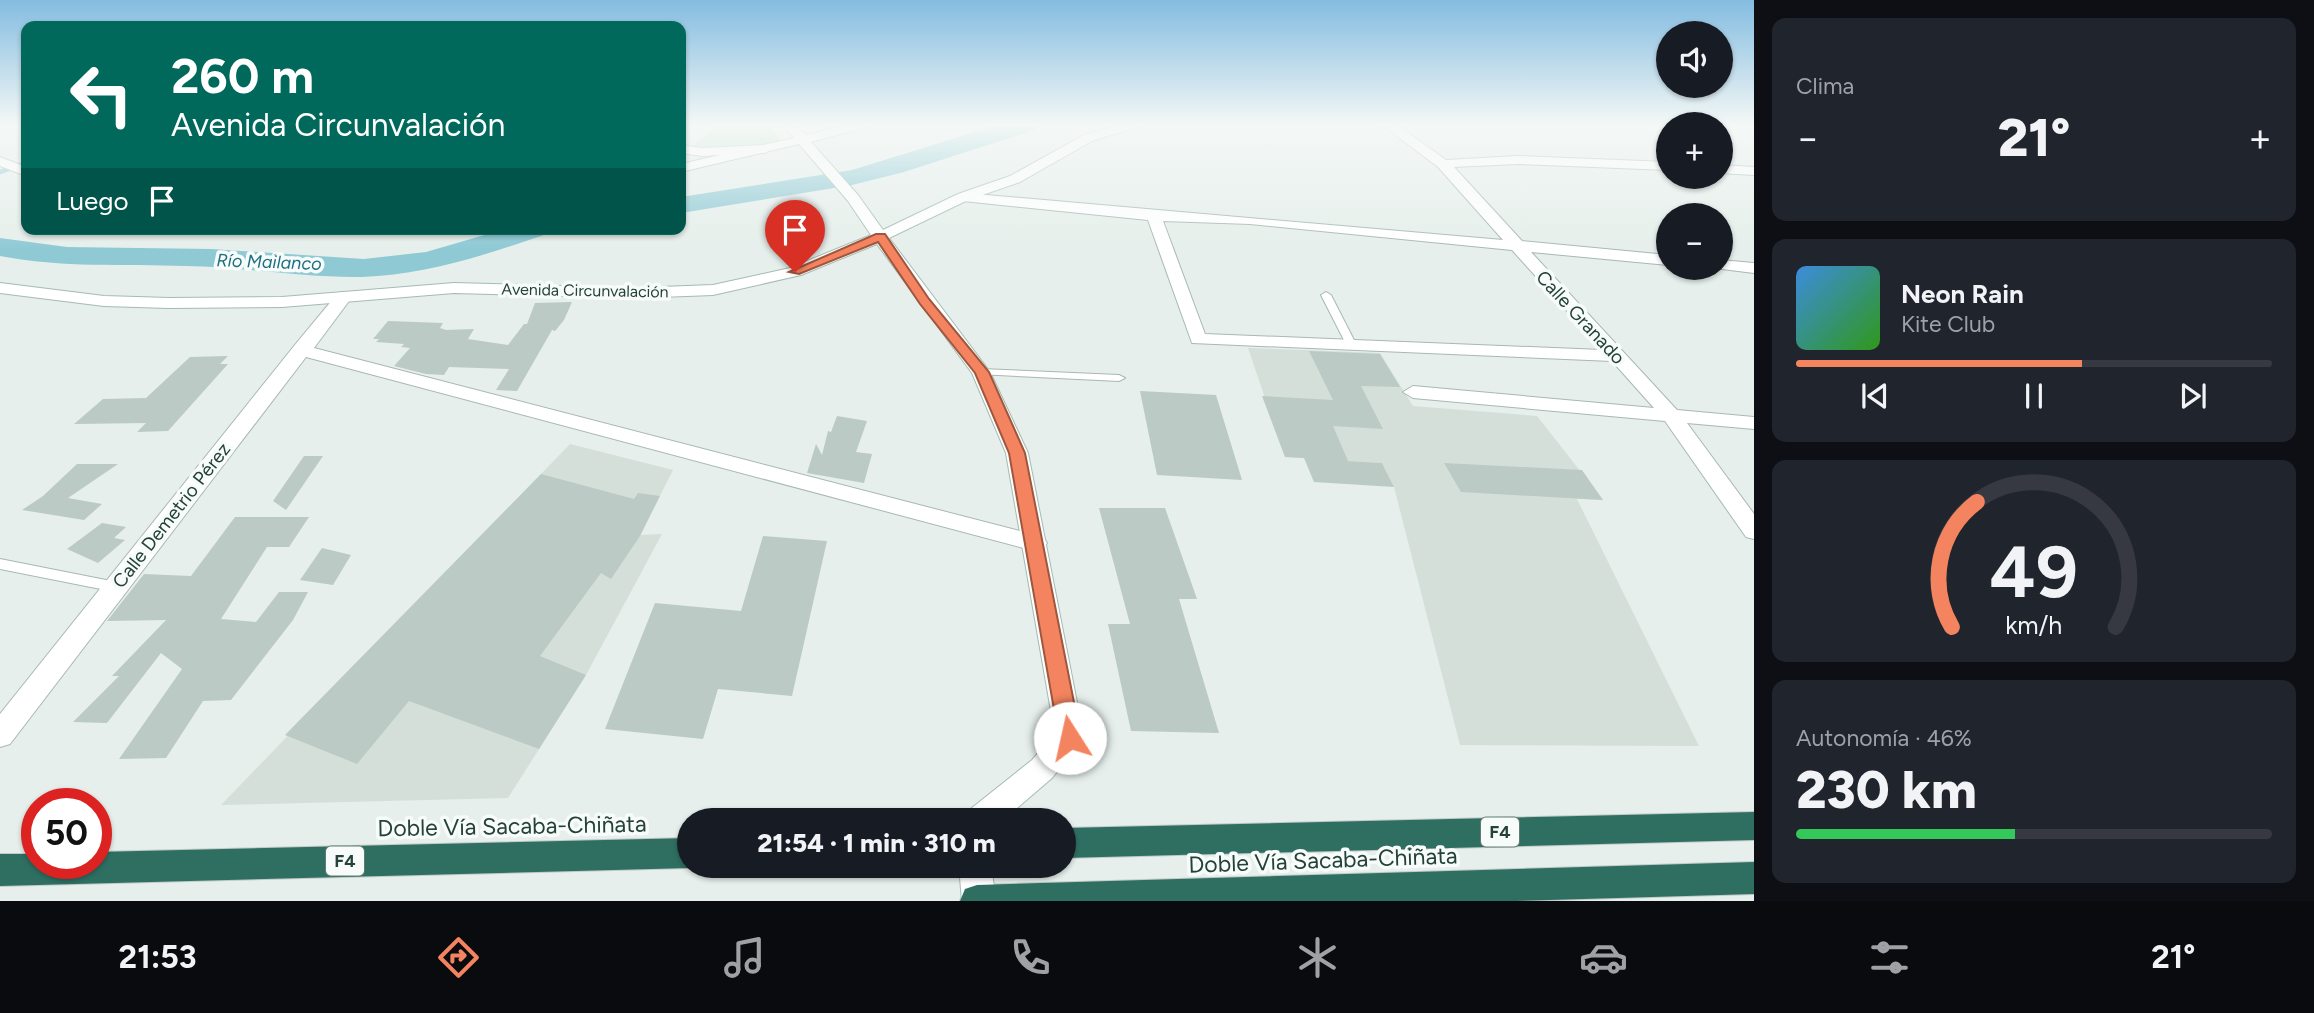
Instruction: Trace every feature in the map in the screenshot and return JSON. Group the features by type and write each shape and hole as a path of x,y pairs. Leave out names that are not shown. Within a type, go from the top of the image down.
{"highway":[{"name":"Doble Vía Sacaba-Chiñata","path":"1076,843 1754,826"},
{"name":"Doble Vía Sacaba-Chiñata","path":"0,870 677,853"},
{"name":"Doble Vía Sacaba-Chiñata","path":"978,901 1754,878"}],"street":[{"path":"824,166 853,198 925,301 981,372 1017,453 1070,738 1042,769 995,808"},
{"name":"Avenida Circunvalación","path":"0,302 94,312 171,315 228,312 282,302 344,296 454,288 634,293 713,290 795,272 880,237 963,197 1015,179 1038,166"},
{"name":"Calle Granado","path":"1445,166 1672,416 1754,531"},
{"path":"1733,170 1754,171"},
{"path":"963,197 1154,216 1250,220 1656,259"},
{"path":"1154,216 1198,340 1617,356"},
{"path":"1733,266 1754,268"},
{"name":"Avenida Circunvalación","path":"0,288 104,301 282,302"},
{"name":"Calle Demetrio Pérez","path":"0,735 344,296"},
{"path":"300,350 1035,543"},
{"path":"1413,392 1754,423"},
{"path":"976,878 978,901"}],"lane":[{"path":"1326,295 1352,346"},
{"path":"981,372 1119,378"},
{"path":"0,564 116,587"}],"shaded area":[{"path":"1248,348 1380,353 1413,406 1537,416 1603,500 1577,499 1699,746 1460,745 1394,487 1382,463 1285,457"},
{"path":"570,444 673,470 640,535 662,534 586,675 508,798 221,805"}],"building":[{"path":"572,302 564,320 555,331 552,330 517,391 496,390 509,369 449,367 444,375 426,374 394,366 410,348 401,347 404,344 376,342 379,339 373,339 388,321 443,323 440,328 446,330 474,329 468,339 508,345 524,324 527,324 535,303"},
{"path":"1309,351 1380,354 1400,387 1361,386 1383,429 1333,426 1348,461 1382,463 1394,487 1314,482 1304,458 1285,457 1262,396 1333,400"},
{"path":"228,356 220,364 228,364 168,431 137,432 146,423 74,424 103,399 146,398 190,357"},
{"path":"1140,391 1216,395 1242,480 1157,475"},
{"path":"837,416 867,421 856,452 872,454 864,483 807,473 816,444 822,455 828,431 831,432"},
{"path":"304,456 323,456 286,510 273,501"},
{"path":"1444,463 1582,470 1603,500 1461,492"},
{"path":"77,464 118,464 68,498 102,504 84,520 22,510 43,496"},
{"path":"541,474 634,499 638,493 660,496 640,536 611,579 601,573 540,656 586,675 539,749 409,701 357,764 285,735"},
{"path":"1099,508 1165,508 1197,599 1179,599 1219,733 1131,731 1108,624 1130,624"},
{"path":"235,517 309,517 289,547 267,547 221,619 256,622 279,592 308,592 293,620 231,700 203,701 166,758 119,759 182,669 161,653 107,723 73,722 119,676 112,676 166,620 107,621 144,574 191,576"},
{"path":"102,523 126,527 114,538 125,540 98,563 67,549"},
{"path":"763,536 827,541 792,696 718,689 703,739 605,729 655,603 741,611"},
{"path":"322,548 351,555 333,585 300,580"}],"waterway":[{"path":"0,172 17,166"},
{"name":"Río Mailanco","path":"686,204 779,192 898,166"},
{"name":"Río Mailanco","path":"0,247 67,256 211,258 364,268 407,264 444,256 515,235"}],"route":[{"path":"795,272 880,237 925,301 981,372 1017,453 1070,738"}]}
